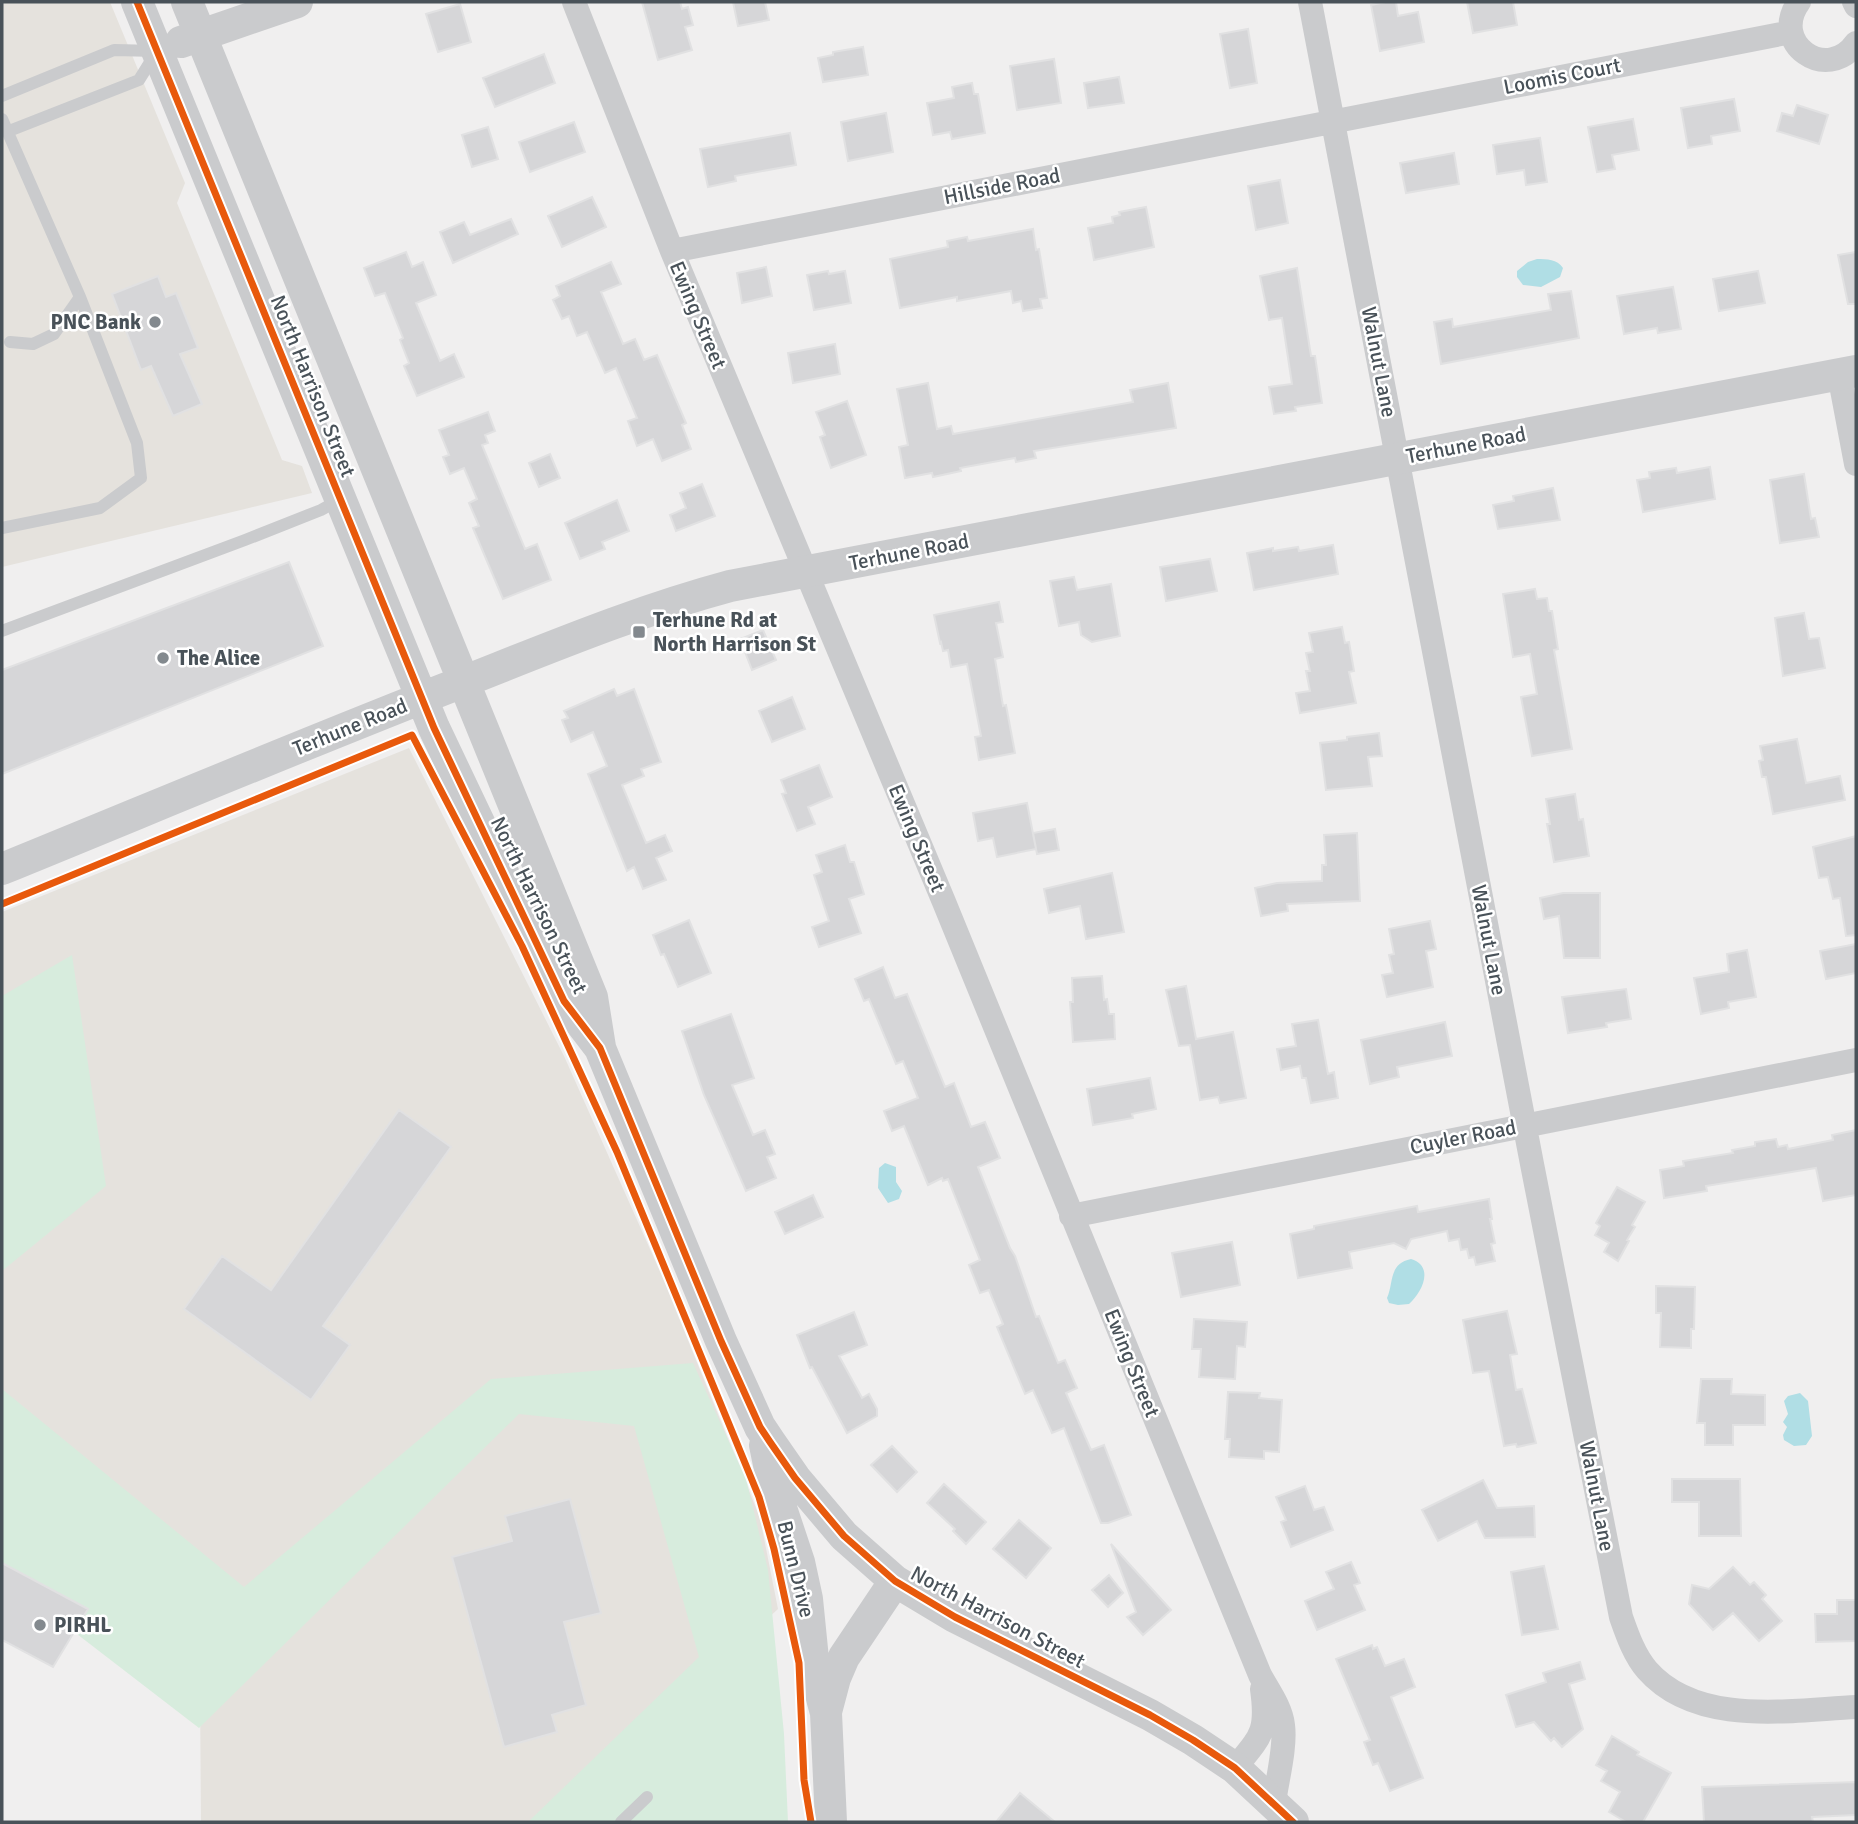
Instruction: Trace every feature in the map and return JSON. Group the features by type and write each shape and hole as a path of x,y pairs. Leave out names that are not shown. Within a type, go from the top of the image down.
{"street":[{"name":"North Harrison Street","path":"137,2 421,698 564,1001 600,1048"},
{"name":"North Harrison Street","path":"187,2 592,997 600,1048 760,1427 844,1536 895,1581 955,1617 1150,1715 1235,1768 1284,1812"},
{"path":"157,51 297,2"},
{"name":"Ewing Street","path":"575,2 672,251 944,902 1260,1675 1279,1710 1283,1726 1284,1812"},
{"name":"Walnut Lane","path":"1310,2 1524,1125 1618,1603 1629,1640 1647,1670 1668,1687 1722,1710 1748,1712 1849,1707"},
{"path":"1799,2 1790,20 1791,32 1804,52 1825,60 1847,54 1856,43"},
{"name":"Loomis Court","path":"1333,120 1791,32"},
{"name":"Hillside Road","path":"672,251 1333,120"},
{"path":"1848,372 1856,464"},
{"name":"Terhune Road","path":"2,869 421,698 682,599 752,581 1848,372"},
{"name":"Cuyler Road","path":"1071,1216 1856,1060"},
{"name":"Bunn Drive","path":"760,1427 773,1484 799,1562 807,1599 814,1669 826,1713 831,1822"},
{"name":"Bunn Drive","path":"826,1713 844,1657 895,1581"},
{"name":"Ewing Street","path":"1235,1768 1263,1731 1266,1717 1260,1675"}],"lane":[{"path":"2,96 114,50 157,51"},
{"path":"9,131 139,80 157,51"},
{"path":"2,119 80,297 137,443 141,478 100,508 2,528"},
{"path":"10,342 33,344 54,334 80,297"},
{"path":"2,631 245,540 321,510 340,499"},
{"path":"621,1822 647,1797"}],"shaded area":[{"path":"2,2 110,2 185,183 177,203 282,460 302,466 312,493 2,567"},
{"path":"409,748 564,1056 662,1276 760,1518 778,1609 548,1822 201,1822 200,1689 2,1446 2,912"}],"green space":[{"path":"72,955 106,1186 2,1271 2,996"},
{"path":"693,1363 746,1479 768,1570 784,1734 788,1822 528,1822 699,1657 634,1426 519,1414 199,1728 12,1584 2,1590 2,1389 244,1587 491,1379"}],"water":[{"path":"1537,259 1558,263 1563,268 1560,277 1541,287 1523,285 1517,277 1517,271"},
{"path":"885,1163 896,1167 896,1182 902,1191 899,1199 888,1203 878,1188 879,1168"},
{"path":"1411,1259 1423,1267 1422,1287 1409,1304 1389,1303 1387,1298 1395,1270 1404,1261"},
{"path":"1800,1393 1808,1401 1812,1436 1806,1445 1794,1446 1784,1440 1787,1427 1783,1422 1788,1414 1784,1401 1788,1396"}],"building":[{"path":"642,2 680,2 682,9 688,7 693,25 685,27 692,50 658,60"},
{"path":"733,2 765,2 769,20 738,26"},
{"path":"1396,2 1398,16 1418,12 1424,42 1380,51 1371,5"},
{"path":"1467,2 1513,2 1517,25 1473,33"},
{"path":"460,4 471,42 438,52 426,14"},
{"path":"1248,29 1257,83 1230,88 1220,34"},
{"path":"863,47 868,75 823,82 818,58 833,55 833,52"},
{"path":"544,54 555,83 495,107 483,78"},
{"path":"1054,59 1061,103 1017,110 1010,66"},
{"path":"1119,77 1124,103 1088,108 1084,83"},
{"path":"972,83 974,94 978,94 985,133 952,139 950,132 933,135 927,103 954,98 952,87"},
{"path":"1734,99 1740,131 1711,136 1712,144 1688,148 1681,108"},
{"path":"1797,105 1828,115 1819,144 1777,131 1782,113 1793,116"},
{"path":"886,113 893,152 848,161 841,122"},
{"path":"1633,119 1639,150 1612,155 1615,169 1597,172 1588,127"},
{"path":"574,122 585,152 530,172 519,142"},
{"path":"488,127 498,159 472,167 462,135"},
{"path":"790,133 796,165 735,176 736,181 708,187 700,149"},
{"path":"1540,138 1547,182 1526,185 1524,170 1497,174 1493,145"},
{"path":"1454,153 1459,184 1406,193 1400,163"},
{"path":"1280,180 1288,223 1256,230 1248,186"},
{"path":"592,197 606,227 562,247 548,216"},
{"path":"1146,207 1154,247 1094,260 1088,228 1113,223 1112,217 1120,215 1119,212"},
{"path":"511,219 518,234 453,263 440,232 464,222 470,235"},
{"path":"1033,229 1047,298 1040,299 1042,308 1023,311 1021,301 1013,303 1011,291 957,301 957,297 900,308 890,259 948,247 947,241 967,237 968,241"},
{"path":"406,252 412,267 423,262 436,295 416,303 440,361 454,354 464,377 417,396 404,366 409,363 400,340 403,338 385,293 375,296 364,268"},
{"path":"1856,252 1856,304 1848,304 1838,255"},
{"path":"611,262 621,284 601,292 623,344 635,339 644,360 657,355 686,423 682,425 691,449 662,461 653,439 637,446 628,421 637,418 616,368 605,373 587,332 577,336 569,316 562,319 553,300 560,296 556,286"},
{"path":"766,267 772,296 742,303 737,273"},
{"path":"1297,268 1311,356 1315,356 1322,403 1295,407 1296,411 1274,414 1269,387 1292,384 1282,318 1269,320 1260,276"},
{"path":"828,271 829,274 845,271 851,303 814,310 807,275"},
{"path":"1758,271 1765,303 1719,311 1713,279"},
{"name":"PNC Bank","path":"158,276 166,297 176,293 198,348 180,354 202,404 173,416 151,366 141,370 112,294"},
{"path":"1673,287 1681,329 1658,333 1657,328 1624,334 1617,296"},
{"path":"1571,291 1579,338 1441,364 1434,322 1452,319 1453,327 1551,310 1548,294"},
{"path":"835,344 840,374 793,383 788,353"},
{"path":"928,383 937,429 951,426 953,434 1133,402 1130,390 1168,383 1176,428 1034,451 1036,458 1016,462 1015,458 960,468 961,471 933,477 932,473 905,478 899,447 908,445 897,389"},
{"path":"847,401 866,455 831,468 820,437 825,435 816,412"},
{"path":"488,412 495,431 485,435 488,443 482,445 525,549 537,544 551,580 503,599 473,528 479,526 469,503 477,499 464,468 450,474 443,457 449,455 439,430"},
{"path":"550,454 560,478 539,487 529,463"},
{"path":"1710,467 1715,499 1643,512 1637,480 1650,478 1649,472 1676,468 1677,473"},
{"path":"1804,474 1811,519 1815,518 1819,537 1780,543 1770,480"},
{"path":"702,484 715,516 676,531 670,515 686,508 680,493"},
{"path":"1553,488 1560,520 1498,529 1493,505 1514,501 1513,496"},
{"path":"617,500 629,531 602,542 605,549 580,559 565,523"},
{"path":"1333,545 1338,574 1254,590 1247,553 1298,547 1299,551"},
{"path":"1210,559 1217,591 1166,601 1160,567"},
{"name":"The Alice","path":"289,562 323,646 2,774 2,670"},
{"path":"1074,577 1077,590 1111,584 1120,636 1092,642 1081,635 1079,622 1059,626 1050,581"},
{"path":"1535,589 1537,599 1547,598 1549,611 1552,611 1558,649 1554,650 1572,749 1532,756 1521,697 1537,694 1530,654 1513,657 1503,594"},
{"path":"999,602 1003,622 996,623 1003,657 995,659 1015,753 979,760 975,737 981,736 967,664 951,667 948,650 943,651 940,643 934,615"},
{"path":"1804,613 1809,639 1819,638 1825,668 1783,676 1775,618"},
{"path":"1342,627 1345,643 1349,642 1354,671 1349,672 1356,703 1300,713 1296,693 1310,691 1306,653 1313,652 1309,633"},
{"path":"763,630 776,660 752,670 740,639"},
{"path":"614,689 617,696 634,689 661,762 641,769 644,776 622,785 646,843 665,835 672,851 656,858 666,880 643,889 634,867 627,871 588,774 607,766 593,732 571,742 562,720 568,718 564,711"},
{"path":"792,697 805,729 772,742 759,711"},
{"path":"1379,733 1382,756 1368,757 1372,786 1326,790 1320,743"},
{"path":"1797,739 1806,783 1840,776 1845,800 1773,814 1766,777 1762,777 1760,746"},
{"path":"819,765 832,797 808,807 815,824 797,831 782,794 786,793 781,780"},
{"path":"1575,794 1579,820 1583,819 1589,856 1554,862 1547,824 1550,824 1546,799"},
{"path":"1027,803 1036,849 997,857 993,838 978,841 973,813"},
{"path":"1055,829 1059,850 1037,854 1033,833"},
{"path":"1357,833 1360,901 1287,904 1288,911 1261,916 1255,888 1277,883 1322,881 1322,865 1326,865 1324,835"},
{"path":"1856,836 1856,935 1846,936 1840,898 1833,899 1828,877 1819,878 1813,847"},
{"path":"845,845 850,862 854,862 864,894 849,899 861,933 819,947 812,927 829,921 814,875 822,872 816,855"},
{"path":"1112,873 1124,932 1086,939 1080,906 1049,913 1044,889"},
{"path":"1563,893 1600,893 1600,958 1564,958 1559,916 1544,919 1540,898"},
{"path":"689,920 711,973 678,987 653,935"},
{"path":"1430,921 1436,949 1426,951 1433,987 1387,997 1382,975 1393,973 1389,955 1394,954 1389,929"},
{"path":"1856,944 1856,973 1826,979 1820,951"},
{"path":"1747,950 1756,997 1728,1002 1729,1008 1701,1014 1694,978 1729,972 1727,954"},
{"path":"883,967 895,998 907,994 945,1087 954,1083 971,1127 985,1122 1000,1158 978,1167 1015,1256 1036,1317 1039,1316 1058,1363 1065,1360 1077,1388 1066,1393 1091,1450 1104,1445 1131,1515 1101,1523 1064,1428 1052,1433 1033,1390 1025,1394 997,1327 1003,1324 989,1290 980,1293 969,1265 980,1260 948,1179 943,1181 942,1178 928,1185 904,1126 892,1131 884,1111 918,1098 903,1061 896,1064 869,999 864,1001 855,979"},
{"path":"1102,976 1104,1000 1107,999 1109,1014 1114,1014 1115,1039 1073,1042 1070,1002 1073,1002 1072,978"},
{"path":"1186,986 1196,1039 1233,1032 1246,1098 1220,1103 1218,1097 1200,1100 1190,1045 1179,1046 1166,990"},
{"path":"1626,989 1631,1019 1606,1023 1607,1027 1568,1033 1562,997"},
{"path":"731,1014 754,1078 732,1085 753,1135 765,1130 775,1154 767,1157 776,1178 746,1191 704,1095 682,1031"},
{"path":"1318,1020 1328,1074 1334,1072 1338,1098 1311,1103 1306,1078 1302,1078 1300,1066 1281,1070 1277,1049 1296,1046 1292,1024"},
{"path":"1445,1022 1452,1056 1397,1067 1399,1077 1370,1084 1361,1040"},
{"path":"1150,1078 1156,1109 1132,1114 1133,1118 1093,1125 1087,1089"},
{"path":"399,1110 451,1147 323,1326 350,1345 311,1400 184,1309 222,1256 271,1290"},
{"path":"1856,1130 1856,1195 1823,1201 1816,1168 1706,1186 1707,1191 1664,1198 1660,1170 1684,1166 1683,1161 1733,1153 1732,1150 1755,1146 1755,1142 1776,1139 1778,1147 1787,1145 1788,1149 1833,1140 1832,1135"},
{"path":"1617,1187 1645,1202 1632,1225 1635,1227 1618,1261 1604,1252 1609,1243 1595,1235 1600,1226 1596,1223"},
{"path":"813,1195 823,1217 785,1234 775,1212"},
{"path":"1489,1199 1495,1243 1491,1244 1495,1261 1476,1265 1474,1257 1469,1258 1467,1249 1461,1250 1459,1239 1449,1241 1447,1231 1411,1239 1406,1249 1394,1243 1349,1252 1352,1268 1298,1278 1290,1234 1314,1229 1314,1226 1417,1206 1418,1212"},
{"path":"1232,1242 1240,1285 1181,1297 1172,1253"},
{"path":"1656,1286 1695,1287 1691,1348 1660,1347 1661,1313 1656,1313"},
{"path":"1507,1311 1517,1354 1510,1355 1516,1390 1522,1389 1536,1443 1517,1447 1516,1444 1504,1446 1489,1371 1473,1373 1463,1320"},
{"path":"854,1312 867,1345 839,1356 862,1398 869,1394 877,1409 877,1416 847,1433 812,1367 810,1368 797,1335"},
{"path":"1194,1319 1247,1322 1245,1347 1237,1346 1235,1379 1199,1377 1201,1349 1192,1349"},
{"path":"1701,1379 1732,1379 1731,1394 1765,1395 1765,1425 1733,1425 1733,1445 1705,1445 1705,1423 1697,1423"},
{"path":"1228,1392 1260,1393 1259,1398 1282,1400 1279,1452 1264,1451 1264,1459 1229,1457 1230,1439 1225,1439"},
{"path":"892,1446 917,1472 897,1492 871,1465"},
{"path":"1672,1479 1740,1479 1741,1536 1699,1536 1699,1502 1672,1502"},
{"path":"1483,1480 1497,1508 1534,1506 1535,1537 1485,1538 1477,1521 1438,1541 1422,1510"},
{"path":"944,1484 986,1522 966,1544 953,1531 955,1529 927,1503"},
{"path":"1305,1486 1314,1510 1324,1507 1333,1530 1291,1547 1281,1522 1286,1520 1276,1497"},
{"path":"570,1499 601,1613 564,1622 586,1705 552,1715 557,1732 504,1747 452,1557 512,1541 505,1516"},
{"path":"1019,1520 1051,1548 1026,1578 993,1549"},
{"path":"1111,1544 1171,1610 1143,1635 1127,1617 1136,1612"},
{"path":"1351,1562 1360,1583 1354,1585 1365,1610 1317,1630 1305,1601 1334,1589 1326,1572"},
{"name":"PIRHL","path":"2,1563 88,1609 53,1667 2,1640"},
{"path":"1544,1566 1558,1629 1522,1635 1511,1572"},
{"path":"1733,1567 1750,1585 1754,1582 1766,1595 1762,1599 1782,1621 1759,1641 1733,1613 1713,1630 1689,1604 1692,1585 1709,1589"},
{"path":"1109,1575 1123,1593 1108,1607 1092,1590"},
{"path":"1837,1600 1856,1600 1856,1641 1816,1642 1815,1614 1837,1614"},
{"path":"1372,1645 1373,1649 1377,1647 1385,1666 1404,1659 1415,1687 1391,1697 1423,1778 1390,1791 1378,1763 1373,1765 1364,1742 1370,1740 1336,1659"},
{"path":"1580,1662 1585,1679 1569,1684 1583,1729 1562,1747 1554,1738 1551,1741 1534,1722 1516,1727 1506,1695 1546,1682 1543,1673"},
{"path":"1612,1736 1639,1752 1637,1755 1671,1773 1643,1822 1626,1822 1609,1812 1620,1792 1601,1781 1607,1771 1596,1765"},
{"path":"1856,1782 1856,1815 1812,1817 1813,1822 1704,1822 1702,1787"},
{"path":"1020,1793 1055,1822 996,1822"}],"cycle path":[{"path":"137,2 434,728 564,1001 600,1048 721,1341 760,1427 795,1478 844,1536 895,1581 955,1617 1150,1715 1193,1740 1235,1768 1293,1822"},
{"path":"2,904 412,735 522,946 617,1152 759,1497 774,1549 799,1663 804,1780 811,1822"}],"place":[{"name":"PNC Bank","path":"155,322"},
{"name":"Terhune Rd at North Harrison St","path":"639,632"},
{"name":"The Alice","path":"163,658"},
{"name":"PIRHL","path":"40,1625"}]}
